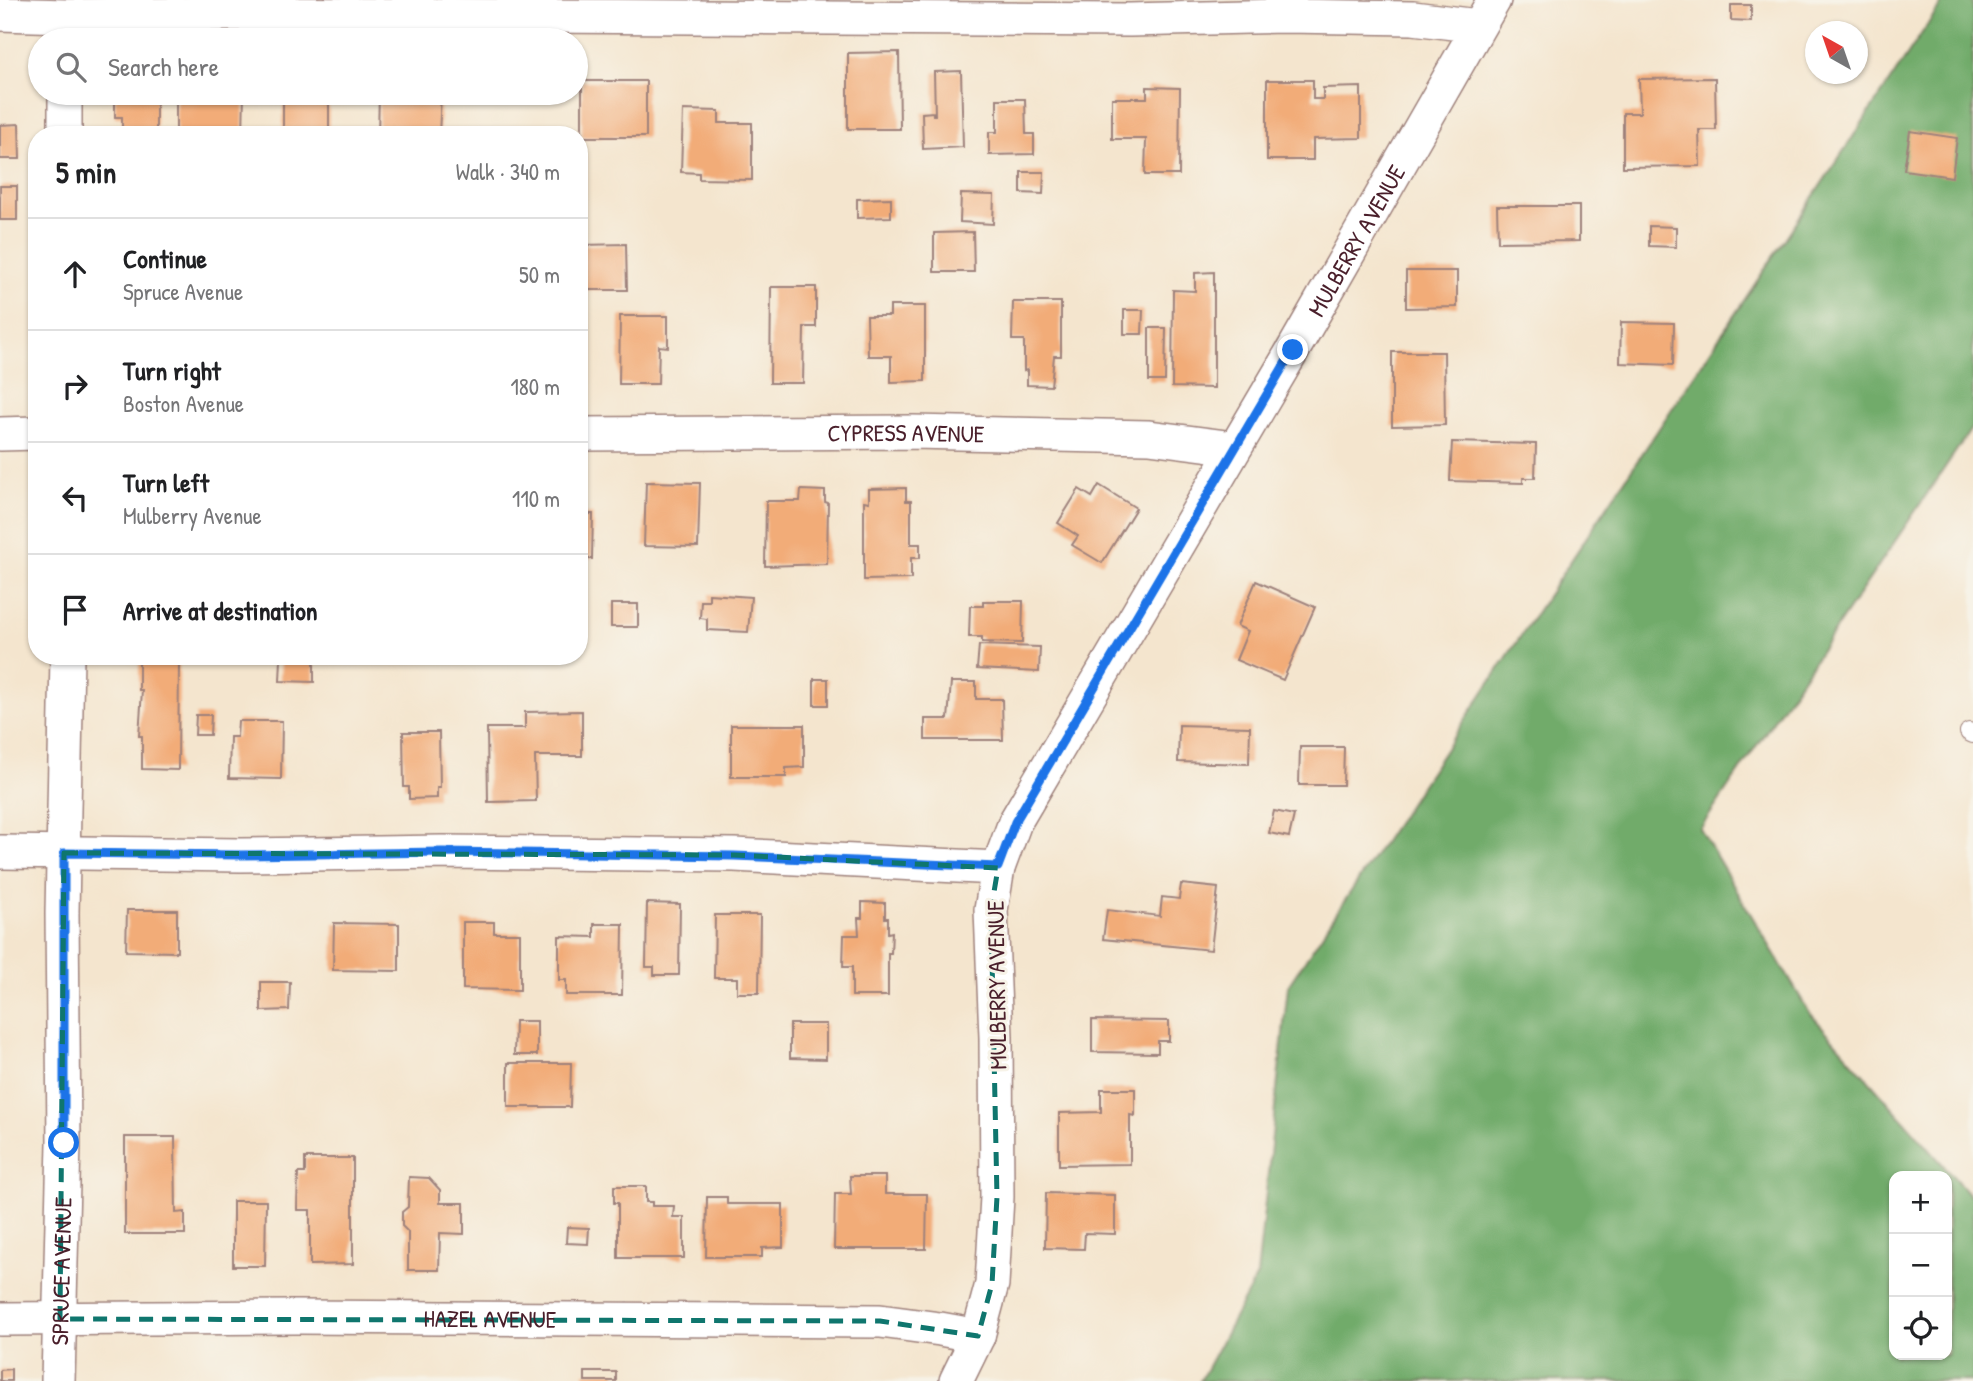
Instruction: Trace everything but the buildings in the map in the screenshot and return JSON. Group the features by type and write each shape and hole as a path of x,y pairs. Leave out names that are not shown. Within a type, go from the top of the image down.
{"street":[{"path":"0,14 66,19 234,14 1102,20 1285,16 1413,18 1486,13"},
{"name":"MULBERRY AVENUE","path":"956,1381 978,1336 992,1284 997,1197 996,1037 991,910 998,867 1015,822 1293,350 1486,13"},
{"path":"65,105 65,126"},
{"name":"CYPRESS AVENUE","path":"588,435 913,432 1179,440 1234,449"},
{"path":"0,434 28,433"},
{"name":"SPRUCE AVENUE","path":"58,1381 64,1143 67,665"},
{"path":"0,852 241,855 442,852 734,856 998,867"},
{"name":"HAZEL AVENUE","path":"0,1318 880,1321 978,1336"}],"highlighted area":[{"path":"64,853 734,855 998,868 991,910 997,1197 992,1284 978,1336 880,1321 60,1319"}],"green space":[{"path":"1944,0 1973,0 1973,426 1700,829 1809,1012 1948,1171 1889,1171 1889,1360 1952,1360 1952,1175 1973,1199 1973,1381 1200,1381 1257,1276 1288,986"}],"route":[{"path":"64,1143 64,853 241,855 442,852 734,856 998,867 1015,822 1048,771 1132,622 1293,350"}]}
